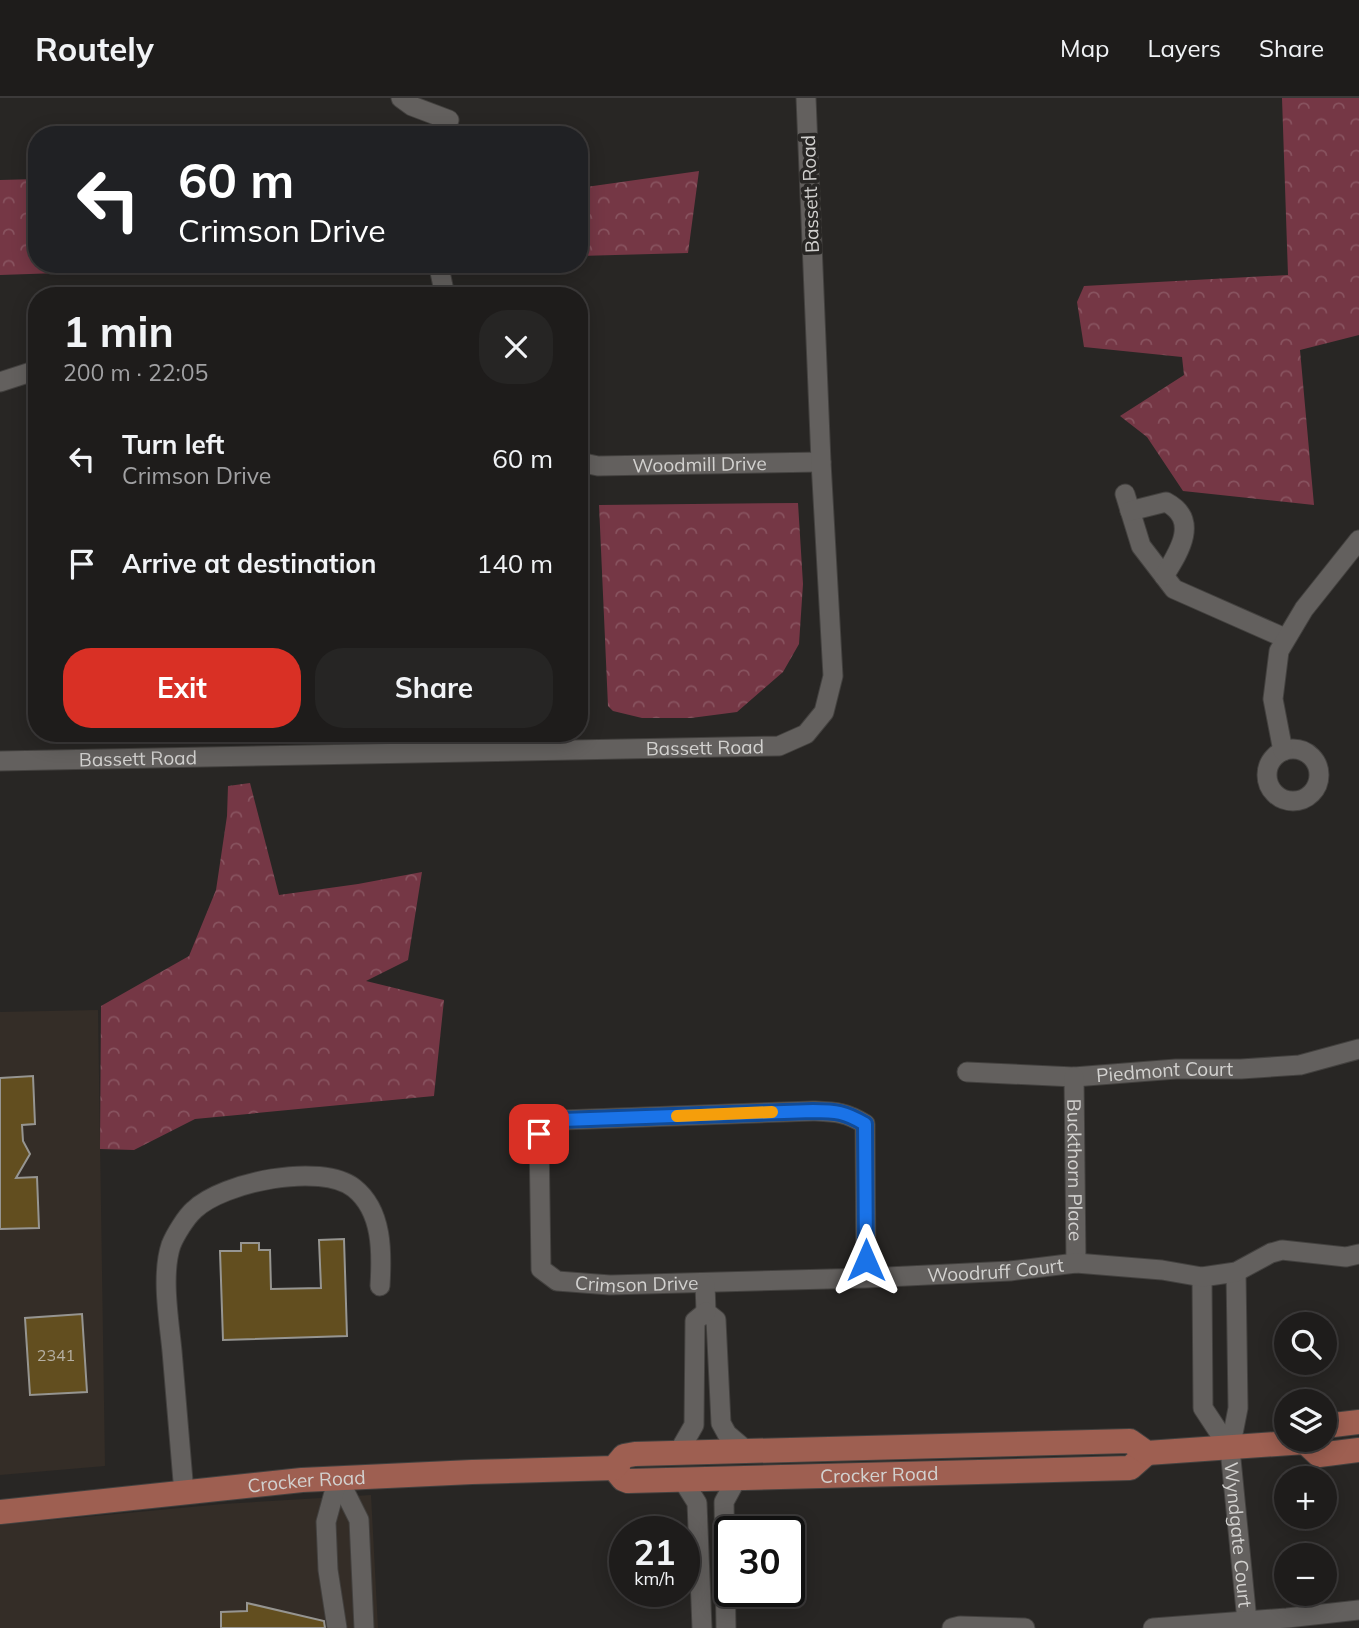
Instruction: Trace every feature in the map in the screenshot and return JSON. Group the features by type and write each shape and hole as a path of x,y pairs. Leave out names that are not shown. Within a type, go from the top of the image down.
{"main road":[{"path":"1337,1425 1359,1422"},
{"name":"Crocker Road","path":"0,1512 338,1478 614,1468 624,1456 635,1454 1130,1441 1147,1453 1274,1444"},
{"name":"Crocker Road","path":"1316,1452 1319,1455 1359,1450"},
{"name":"Crocker Road","path":"614,1468 625,1480 1130,1468 1147,1453"}],"street":[{"path":"401,98 412,106 449,120"},
{"name":"Bassett Road","path":"0,761 779,746 806,734 824,712 833,676 806,98"},
{"path":"0,382 28,373"},
{"name":"Woodmill Drive","path":"588,464 821,462"},
{"path":"1164,576 1179,553 1184,536 1182,514 1178,508 1166,502 1127,502 1141,546 1164,576 1174,589 1285,638"},
{"path":"1283,751 1273,699 1279,651 1304,609 1359,540"},
{"name":"Piedmont Court","path":"967,1072 1074,1077 1176,1069 1241,1069 1300,1065 1359,1049"},
{"name":"Buckthorn Place","path":"1074,1077 1076,1263"},
{"name":"Crimson Drive","path":"747,1451 727,1434 721,1423 716,1320 706,1312 705,1284 610,1285 557,1281 541,1269 539,1134 543,1125 562,1120 744,1113 813,1111 849,1114 865,1124 866,1278"},
{"path":"184,1493 167,1299 168,1257 172,1243 194,1210 240,1185 323,1176 340,1180 355,1189 376,1219 382,1261 380,1286"},
{"name":"Woodruff Court","path":"705,1284 1010,1270 1076,1263 1162,1270 1202,1277 1237,1272 1271,1253 1282,1250 1346,1256 1359,1254"},
{"path":"1230,1449 1238,1408 1237,1272"},
{"path":"1202,1277 1203,1408 1230,1449"},
{"name":"Crimson Drive","path":"678,1452 694,1425 695,1321 706,1312"},
{"name":"Wyndgate Court","path":"1230,1449 1247,1621"},
{"path":"337,1628 328,1570 326,1522 338,1478"},
{"path":"338,1478 359,1520 364,1628"},
{"path":"726,1628 724,1502 737,1478"},
{"path":"682,1479 695,1497 698,1511 702,1628"},
{"name":"Wyndgate Court","path":"1153,1628 1359,1609"},
{"path":"952,1628 1026,1628"}],"shaded area":[{"path":"98,1010 105,1466 0,1475 0,1012"},
{"path":"371,1495 378,1628 0,1628 0,1525 223,1504"}],"green space":[{"path":"1282,98 1359,98 1359,335 1300,350 1314,505 1183,491 1147,437 1120,416 1184,375 1182,357 1084,347 1077,302 1084,286 1288,275"},
{"path":"699,171 688,253 588,256 588,187"},
{"path":"28,179 28,273 59,273 0,275 0,180"},
{"path":"798,503 803,584 799,644 783,672 737,712 691,718 642,718 613,711 608,706 599,505"},
{"path":"250,783 279,895 422,872 408,960 366,981 444,1000 434,1096 195,1119 134,1150 100,1149 101,1006 189,956 216,890 227,816 228,786"}],"building":[{"path":"33,1076 35,1124 22,1125 23,1141 30,1154 16,1178 37,1177 39,1228 0,1229 0,1078"},
{"path":"344,1239 347,1336 223,1340 220,1251 241,1251 241,1243 259,1243 259,1250 270,1250 271,1289 321,1288 319,1240"},
{"path":"82,1314 87,1392 30,1395 25,1318"},
{"path":"247,1603 324,1621 325,1628 221,1628 221,1612 247,1611"}],"slow traffic":[{"path":"677,1116 772,1112"}],"route":[{"path":"539,1134 543,1125 562,1120 813,1111 849,1114 865,1124 866,1260"}]}
